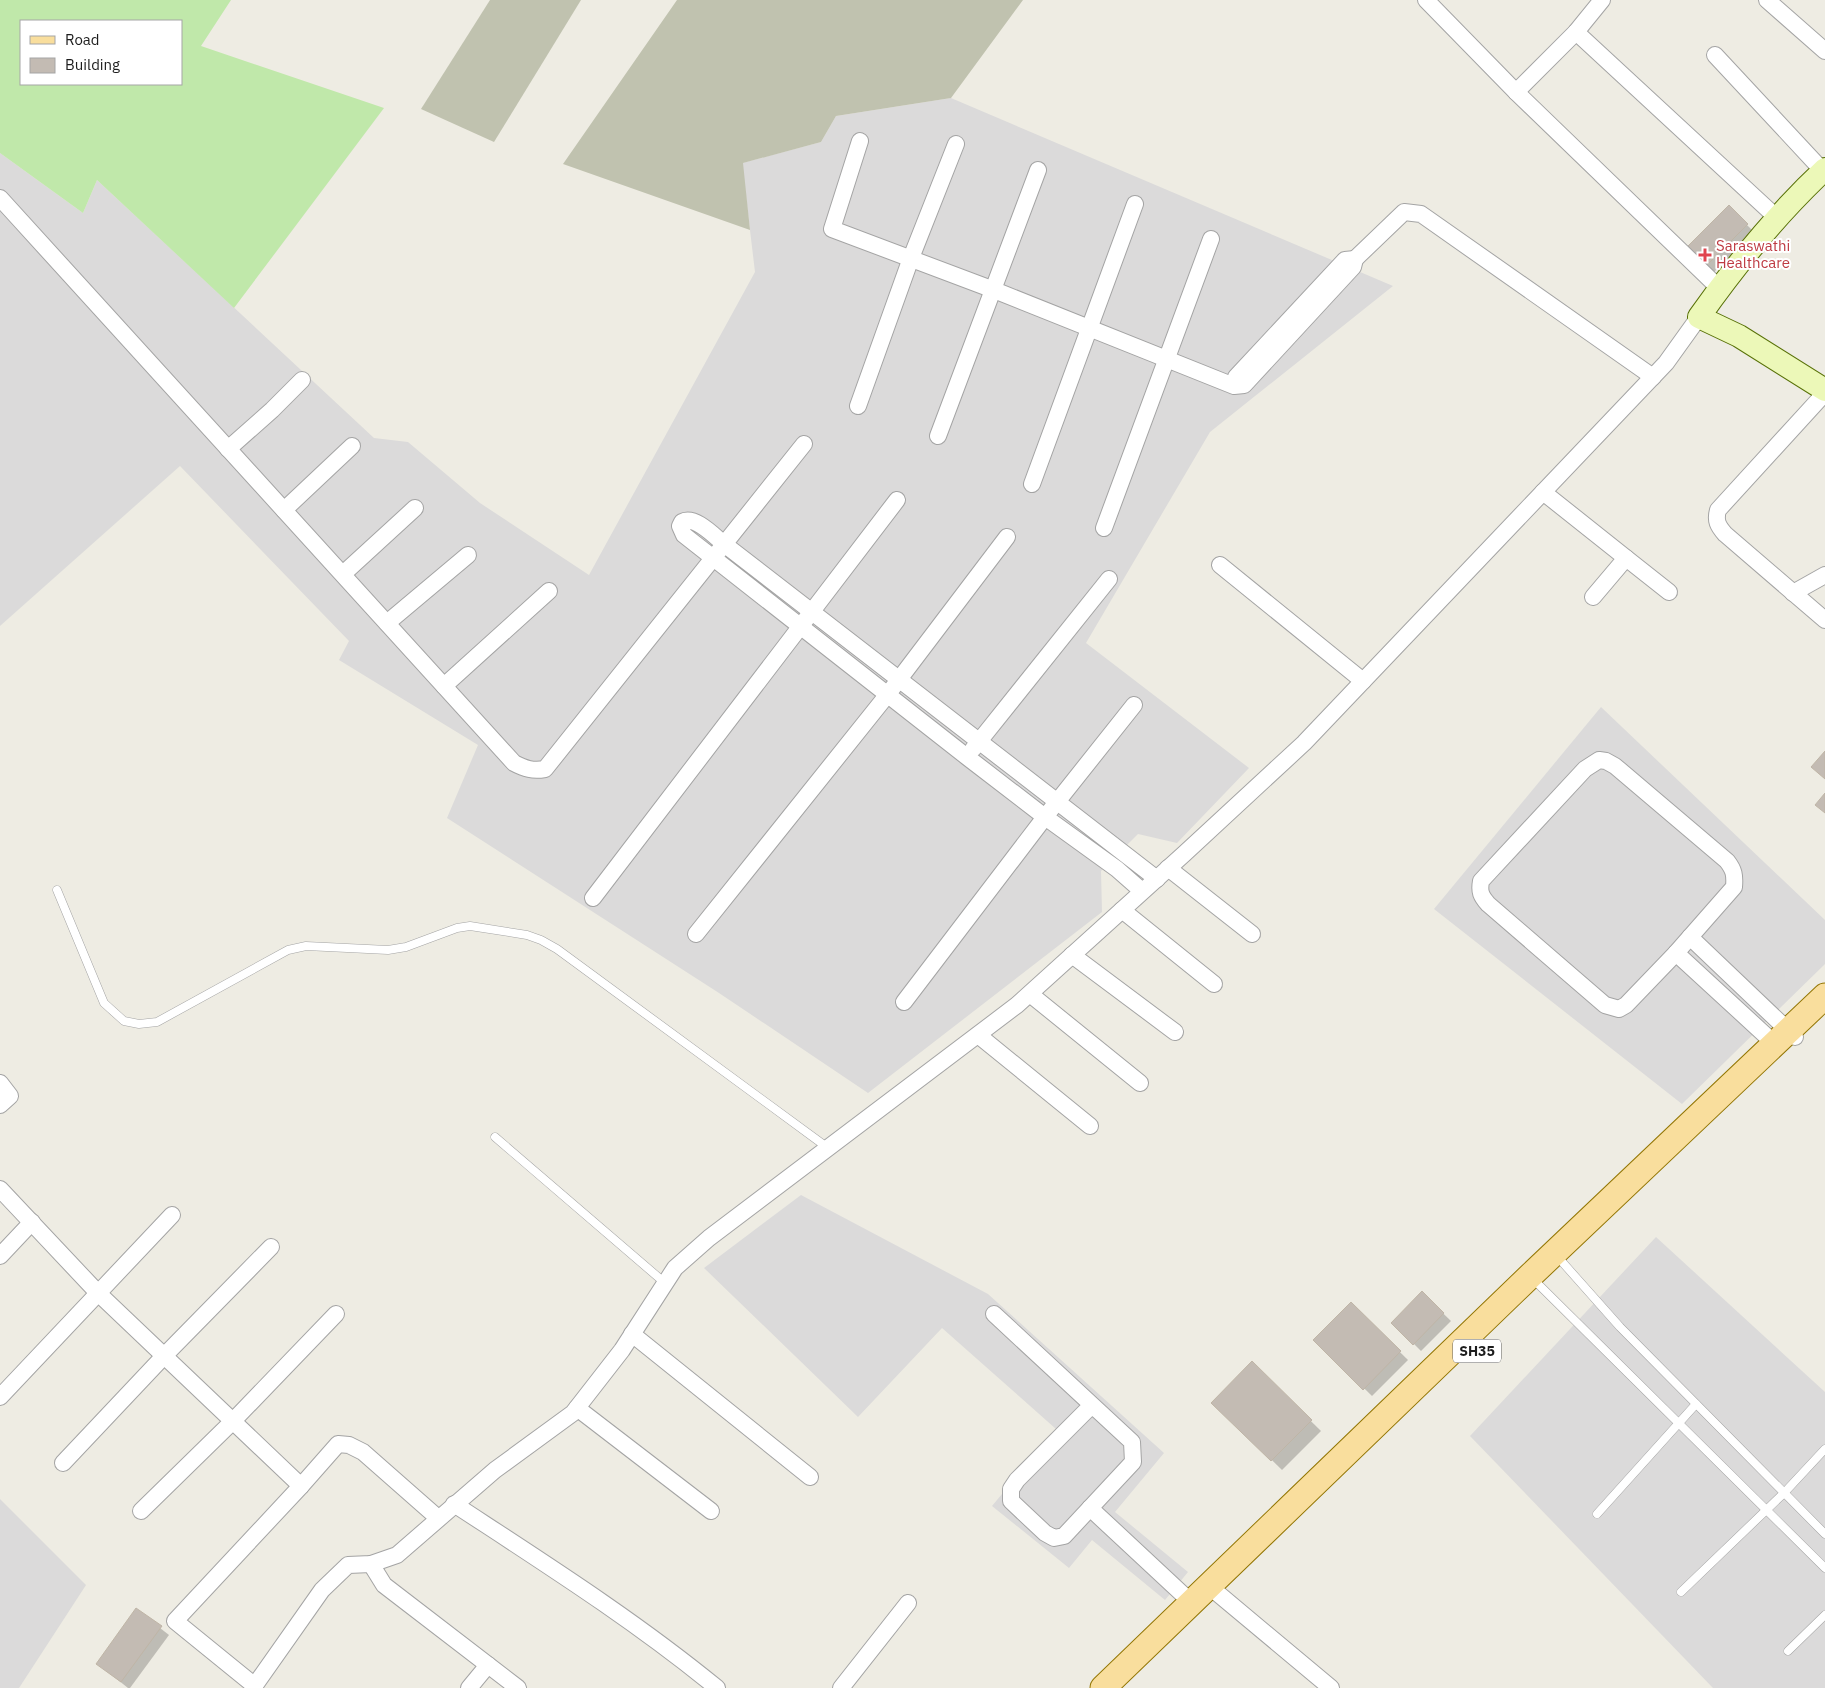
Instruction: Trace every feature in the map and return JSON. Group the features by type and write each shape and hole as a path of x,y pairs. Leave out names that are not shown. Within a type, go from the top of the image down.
{"main road":[{"path":"1787,1038 1825,996"},
{"name":"SH35","path":"1128,1688 1207,1595 1560,1260 1651,1180 1787,1038 1825,1012"},
{"path":"1103,1688 1207,1595"}],"street":[{"path":"1426,0 1516,92 1719,288"},
{"path":"1516,92 1576,32 1602,0"},
{"path":"1767,0 1825,51"},
{"path":"1576,32 1776,217"},
{"path":"438,1518 363,1452 349,1445 338,1444 175,1622 254,1687 322,1590 348,1565 370,1564 397,1555 454,1504 496,1470 573,1414 622,1350 675,1268 709,1238 1030,994 1304,743 1666,363 1719,288 1776,217 1824,170 1714,55"},
{"path":"860,141 832,229 994,290 1234,386 1244,385 1353,267 1354,259 1404,212 1421,214 1652,377"},
{"path":"858,406 911,258 956,144"},
{"path":"938,436 1038,170"},
{"path":"0,198 514,763 525,769 545,770 804,444"},
{"path":"1032,484 1135,204"},
{"path":"1104,528 1211,239"},
{"path":"1700,316 1739,336 1825,392 1718,510 1716,518 1719,527 1725,534 1825,620"},
{"path":"228,449 302,380"},
{"path":"284,510 352,446"},
{"path":"1543,492 1669,592"},
{"path":"593,898 897,500"},
{"path":"343,574 415,508"},
{"path":"1142,892 1117,869 967,757 684,535 680,526 682,522 691,520 697,523 1057,802 1252,934"},
{"path":"696,934 888,694 1006,537"},
{"path":"388,624 468,555"},
{"path":"1593,597 1626,558"},
{"path":"1220,565 1363,681"},
{"path":"1793,593 1825,575"},
{"path":"967,757 1109,579"},
{"path":"444,686 549,591"},
{"path":"904,1002 1045,817 1134,705"},
{"path":"1599,760 1606,761 1616,766 1734,870 1734,887 1676,953 1626,1005 1619,1008 1605,1005 1488,904 1481,896 1479,890 1481,881 1585,769 1599,760"},
{"path":"1122,910 1214,984"},
{"path":"1690,937 1735,980 1787,1038"},
{"path":"1676,953 1722,996 1787,1038"},
{"path":"1072,955 1175,1032"},
{"path":"1722,996 1735,980"},
{"path":"1030,994 1140,1083"},
{"path":"978,1035 1090,1126"},
{"path":"0,1082 10,1096 0,1105"},
{"path":"0,1189 98,1292 301,1486"},
{"path":"0,1397 172,1215"},
{"path":"0,1256 32,1222"},
{"path":"63,1463 271,1247"},
{"path":"141,1511 232,1422 336,1314"},
{"path":"994,1314 1132,1442 1133,1462 1064,1536 1054,1538 1045,1533 1011,1501 1011,1489 1017,1480 1092,1405"},
{"path":"632,1334 810,1477"},
{"path":"577,1408 711,1511"},
{"path":"454,1504 599,1599 717,1688"},
{"path":"1090,1508 1331,1688"},
{"path":"370,1564 384,1585 518,1688"},
{"path":"841,1688 908,1603"},
{"path":"469,1688 488,1665"}],"lane":[{"path":"56,890 104,1003 124,1022 139,1024 157,1022 288,950 306,946 388,950 406,947 457,928 470,926 526,935 541,940 557,949 828,1148"},
{"path":"495,1137 665,1283"},
{"path":"1560,1260 1620,1327 1825,1534"},
{"path":"1536,1283 1825,1568"},
{"path":"1596,1514 1696,1404"},
{"path":"1682,1592 1784,1493 1825,1449"},
{"path":"1788,1651 1825,1615"}],"shaded area":[{"path":"490,0 581,0 494,142 421,109"},
{"path":"677,0 1023,0 951,98 836,116 821,142 743,163 750,230 563,164"},
{"path":"951,98 1393,286 1210,432 1086,643 1249,768 1177,843 1138,834 1101,871 1102,912 868,1093 719,993 447,818 478,745 339,660 349,641 180,466 0,626 0,153 83,213 97,180 374,438 408,442 480,503 589,575 755,272 742,163 821,142 836,116"},
{"path":"1601,707 1825,920 1825,964 1682,1104 1434,909"},
{"path":"801,1195 988,1294 1164,1453 1115,1512 1188,1572 1165,1600 1092,1540 1069,1568 992,1506 1056,1429 942,1328 858,1417 704,1268"},
{"path":"1656,1237 1825,1392 1825,1688 1713,1688 1470,1436"},
{"path":"0,1499 86,1585 19,1688 0,1688"}],"green space":[{"path":"0,0 231,0 201,46 384,108 234,308 97,180 83,213 0,153"}],"building":[{"path":"1729,205 1748,224 1706,266 1687,247"},
{"path":"1825,751 1825,779 1811,767"},
{"path":"1825,793 1825,813 1815,805"},
{"path":"1422,1291 1444,1313 1413,1345 1391,1323"},
{"path":"1351,1302 1401,1351 1363,1390 1313,1340"},
{"path":"1252,1361 1312,1420 1271,1461 1211,1403"},
{"path":"136,1608 162,1626 121,1682 96,1664"}],"place":[{"name":"Saraswathi Healthcare","path":"1705,255"}]}
